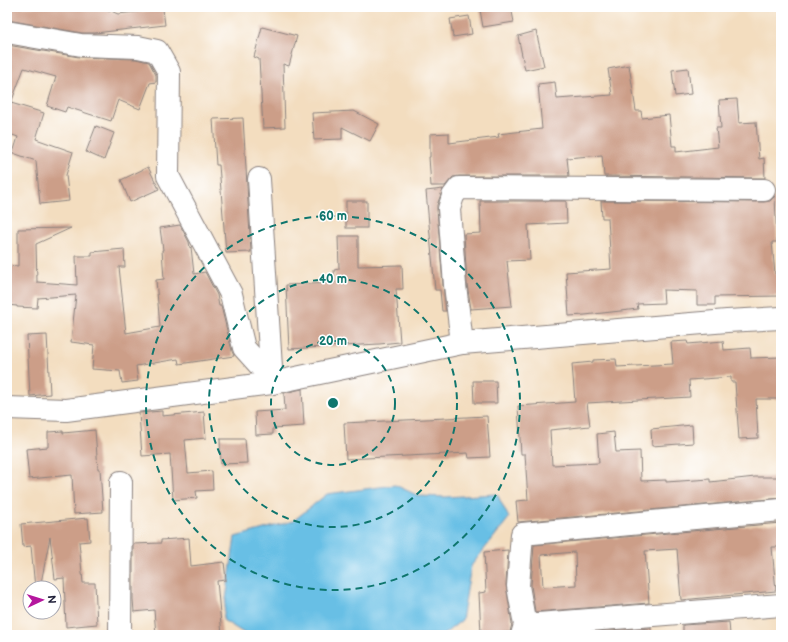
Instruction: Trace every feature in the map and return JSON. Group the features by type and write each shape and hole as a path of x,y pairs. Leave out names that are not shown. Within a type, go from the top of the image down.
{"street":[{"path":"7,32 81,45 138,47 157,51 169,72 168,176 231,294 244,348 272,381"},
{"path":"259,179 272,381"},
{"path":"462,343 455,285 449,210 453,196 459,188 764,190"},
{"path":"7,408 66,410 272,381 462,343 781,318"},
{"path":"120,635 121,482"},
{"path":"781,510 522,534 518,586 524,630 781,605"}],"water":[{"path":"395,485 419,496 446,497 497,494 509,518 471,566 462,620 443,635 247,635 223,620 235,537 293,521 327,494"}],"building":[{"path":"7,7 101,7 118,14 163,9 165,25 95,33 82,33 7,20"},
{"path":"497,7 511,7 514,22 483,27 480,10"},
{"path":"469,16 472,34 453,37 450,19"},
{"path":"262,27 297,36 289,66 283,64 285,127 263,128 259,59 254,57"},
{"path":"536,31 544,66 525,70 518,36"},
{"path":"7,45 79,57 136,59 149,62 156,75 156,82 150,83 140,109 118,100 111,121 67,107 65,112 47,106 56,77 24,68 11,103 44,113 36,139 73,152 66,175 69,201 40,204 36,161 13,153 18,137 7,133"},
{"path":"629,65 636,111 641,111 642,118 669,115 672,146 676,146 676,152 718,147 716,128 721,128 719,100 737,99 739,123 756,122 759,159 764,158 765,178 604,176 602,155 567,158 569,176 459,176 453,177 445,186 431,186 429,157 430,134 449,133 449,143 499,137 498,134 542,129 538,84 555,82 557,99 612,95 608,69"},
{"path":"688,68 691,94 675,96 672,70"},
{"path":"354,111 379,124 370,141 342,127 342,139 314,140 312,113"},
{"path":"243,118 251,252 226,253 219,165 216,165 213,119"},
{"path":"96,126 114,133 104,160 86,152"},
{"path":"148,167 159,189 130,202 121,180"},
{"path":"443,189 437,205 437,210 446,311 442,311 440,290 435,290 426,191"},
{"path":"775,196 777,242 772,242 775,274 781,274 781,296 715,297 715,305 697,305 697,291 663,290 664,303 637,304 638,309 569,316 566,272 611,269 608,218 602,218 601,201 764,202 770,201"},
{"path":"346,201 367,201 367,228 346,228"},
{"path":"480,201 566,201 567,223 528,225 530,260 507,261 512,306 471,309 467,284 464,234 481,233"},
{"path":"180,225 189,242 190,248 191,247 194,274 205,272 217,295 234,356 179,364 178,359 136,366 138,381 122,383 120,371 92,369 94,345 71,342 76,295 38,298 37,308 7,305 7,265 18,266 18,229 71,228 36,244 37,282 77,285 76,256 92,256 92,252 124,249 125,267 119,267 126,333 160,327 156,280 164,279 163,250 160,228"},
{"path":"338,236 358,236 358,266 402,265 403,289 396,289 400,342 289,349 286,285 335,283 334,270 339,269"},
{"path":"47,335 50,394 30,396 27,336"},
{"path":"687,341 688,344 723,341 724,350 750,348 751,358 781,357 781,399 756,399 758,438 739,439 735,382 731,382 731,377 689,380 690,397 587,403 590,426 550,430 552,465 599,463 597,434 614,432 616,452 640,451 641,481 666,480 666,482 710,479 710,482 755,477 781,477 781,498 518,522 516,501 528,500 525,454 521,454 518,406 575,402 572,364 593,362 593,360 616,359 617,367 673,364 671,342"},
{"path":"473,381 496,381 497,403 474,403"},
{"path":"302,389 304,426 273,428 273,434 256,435 255,412 285,410 284,393"},
{"path":"162,411 162,416 204,412 206,438 185,440 188,473 212,471 213,490 196,491 197,498 173,500 170,454 142,456 139,413"},
{"path":"487,416 490,457 469,458 468,453 346,459 344,423"},
{"path":"692,425 693,443 652,446 651,429"},
{"path":"95,430 103,512 74,514 72,475 29,479 26,449 48,447 48,432 63,431 63,433"},
{"path":"220,439 245,439 247,463 221,464"},
{"path":"88,518 90,541 79,542 83,583 95,583 97,624 66,627 64,578 55,579 50,537 42,580 34,580 31,546 23,547 21,524"},
{"path":"781,523 781,547 772,547 776,591 681,600 677,549 645,551 649,603 535,612 531,585 534,545","holes":["575,552 576,585 543,587 541,555"]},
{"path":"189,538 191,566 224,562 226,580 217,581 222,635 156,635 154,610 134,612 133,544 161,543 161,540"},
{"path":"508,550 506,585 512,624 510,632 481,634 479,593 486,592 484,552"},
{"path":"729,622 730,635 683,635 683,625"},
{"path":"651,628 651,635 557,635"}]}
